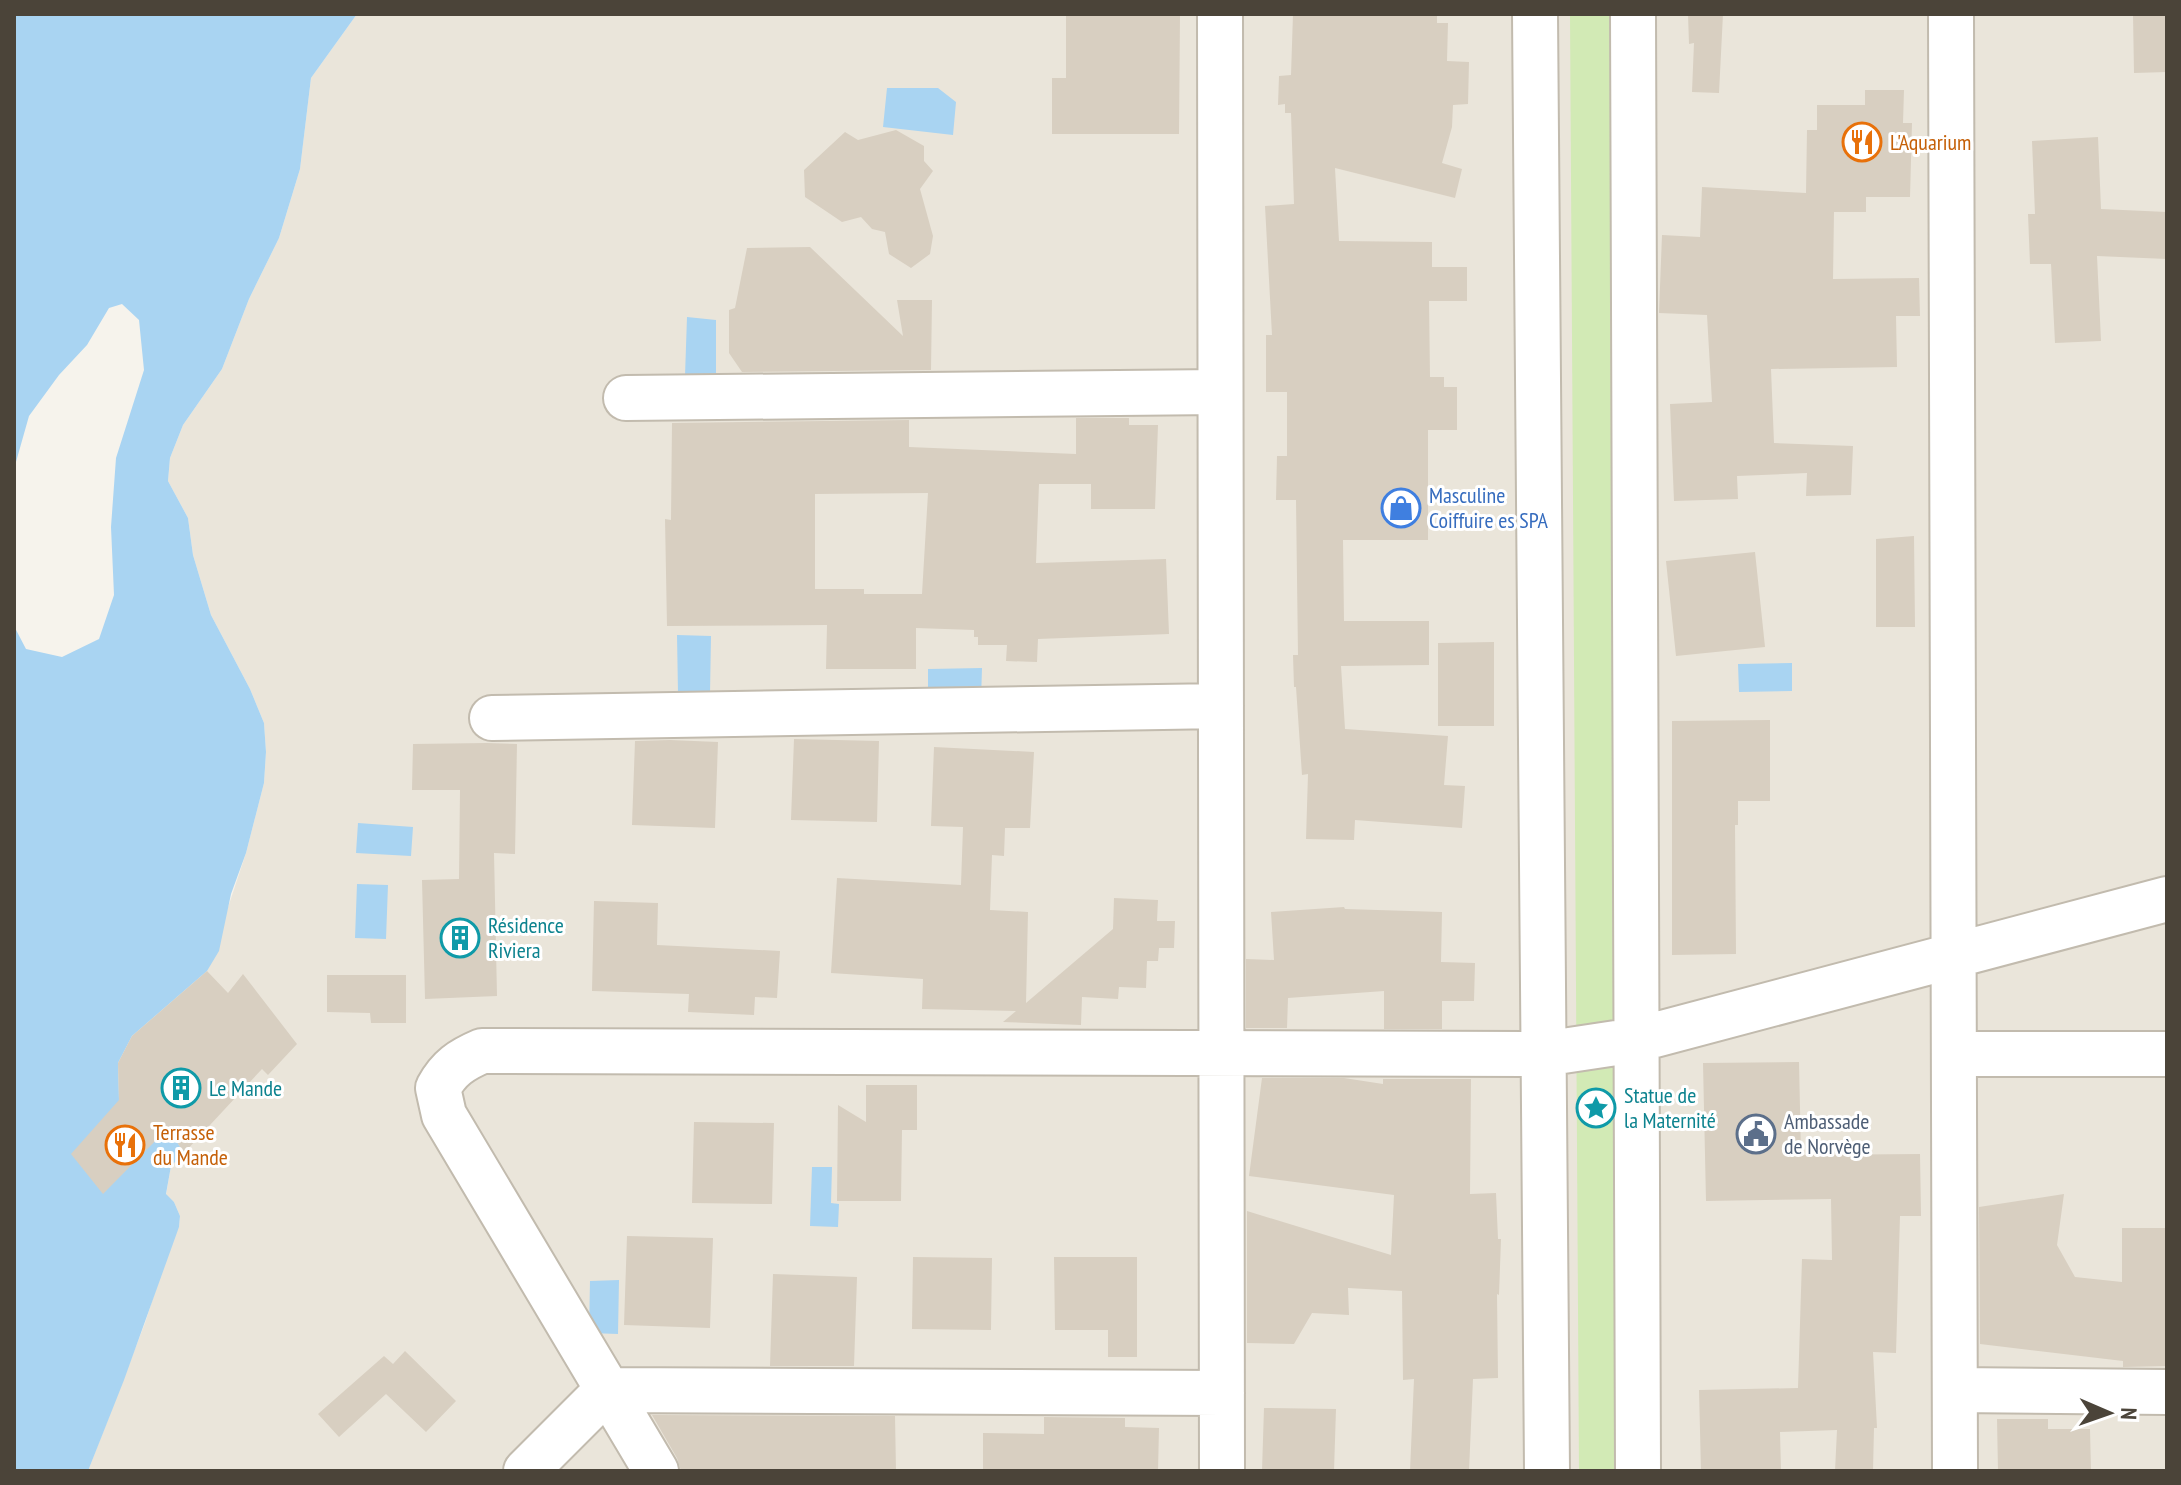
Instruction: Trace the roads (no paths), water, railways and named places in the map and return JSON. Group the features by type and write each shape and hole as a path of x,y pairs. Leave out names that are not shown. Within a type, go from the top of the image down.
{"street":[{"path":"1220,14 1222,1471"},
{"path":"1535,14 1547,1471"},
{"path":"1633,14 1638,1471"},
{"path":"1951,14 1955,1471"},
{"path":"626,398 1220,392"},
{"path":"492,718 1221,706"},
{"path":"656,1471 444,1115 438,1088 447,1071 461,1060 482,1051 1543,1054 1636,1040 2167,899"},
{"path":"1954,1054 2167,1054"},
{"path":"526,1471 607,1390 1222,1393"},
{"path":"1955,1390 2167,1392"}],"water":[{"path":"14,14 357,14 311,78 300,169 279,238 249,299 222,369 183,425 170,458 168,481 188,518 193,555 211,615 250,689 264,723 264,783 246,853 231,894 219,951 207,971 132,1036 118,1063 119,1100 160,1136 172,1134 184,1153 171,1166 166,1194 174,1202 180,1216 179,1227 124,1380 88,1471 14,1471 14,626 26,649 62,657 99,639 114,595 111,527 116,458 144,370 139,320 122,304 109,308 87,345 59,375 29,416 14,469"},
{"path":"887,88 938,88 956,102 953,135 883,127"},
{"path":"687,317 716,320 716,376 685,376"},
{"path":"677,635 711,636 710,694 678,693"},
{"path":"1792,663 1792,691 1739,692 1738,664"},
{"path":"982,668 981,700 928,703 928,669"},
{"path":"358,823 413,827 411,856 356,853"},
{"path":"357,884 388,885 386,939 355,938"},
{"path":"812,1167 832,1167 831,1203 839,1204 838,1227 810,1226"},
{"path":"619,1280 618,1334 589,1333 590,1281"}],"place":[{"name":"L'Aquarium","path":"1862,142"},
{"name":"Masculine Coiffuire es SPA","path":"1401,508"},
{"name":"Résidence Riviera","path":"460,938"},
{"name":"Le Mande","path":"181,1088"},
{"name":"Statue de la Maternité","path":"1596,1108"},
{"name":"Ambassade de Norvège","path":"1756,1134"},
{"name":"Terrasse du Mande","path":"125,1145"}]}
